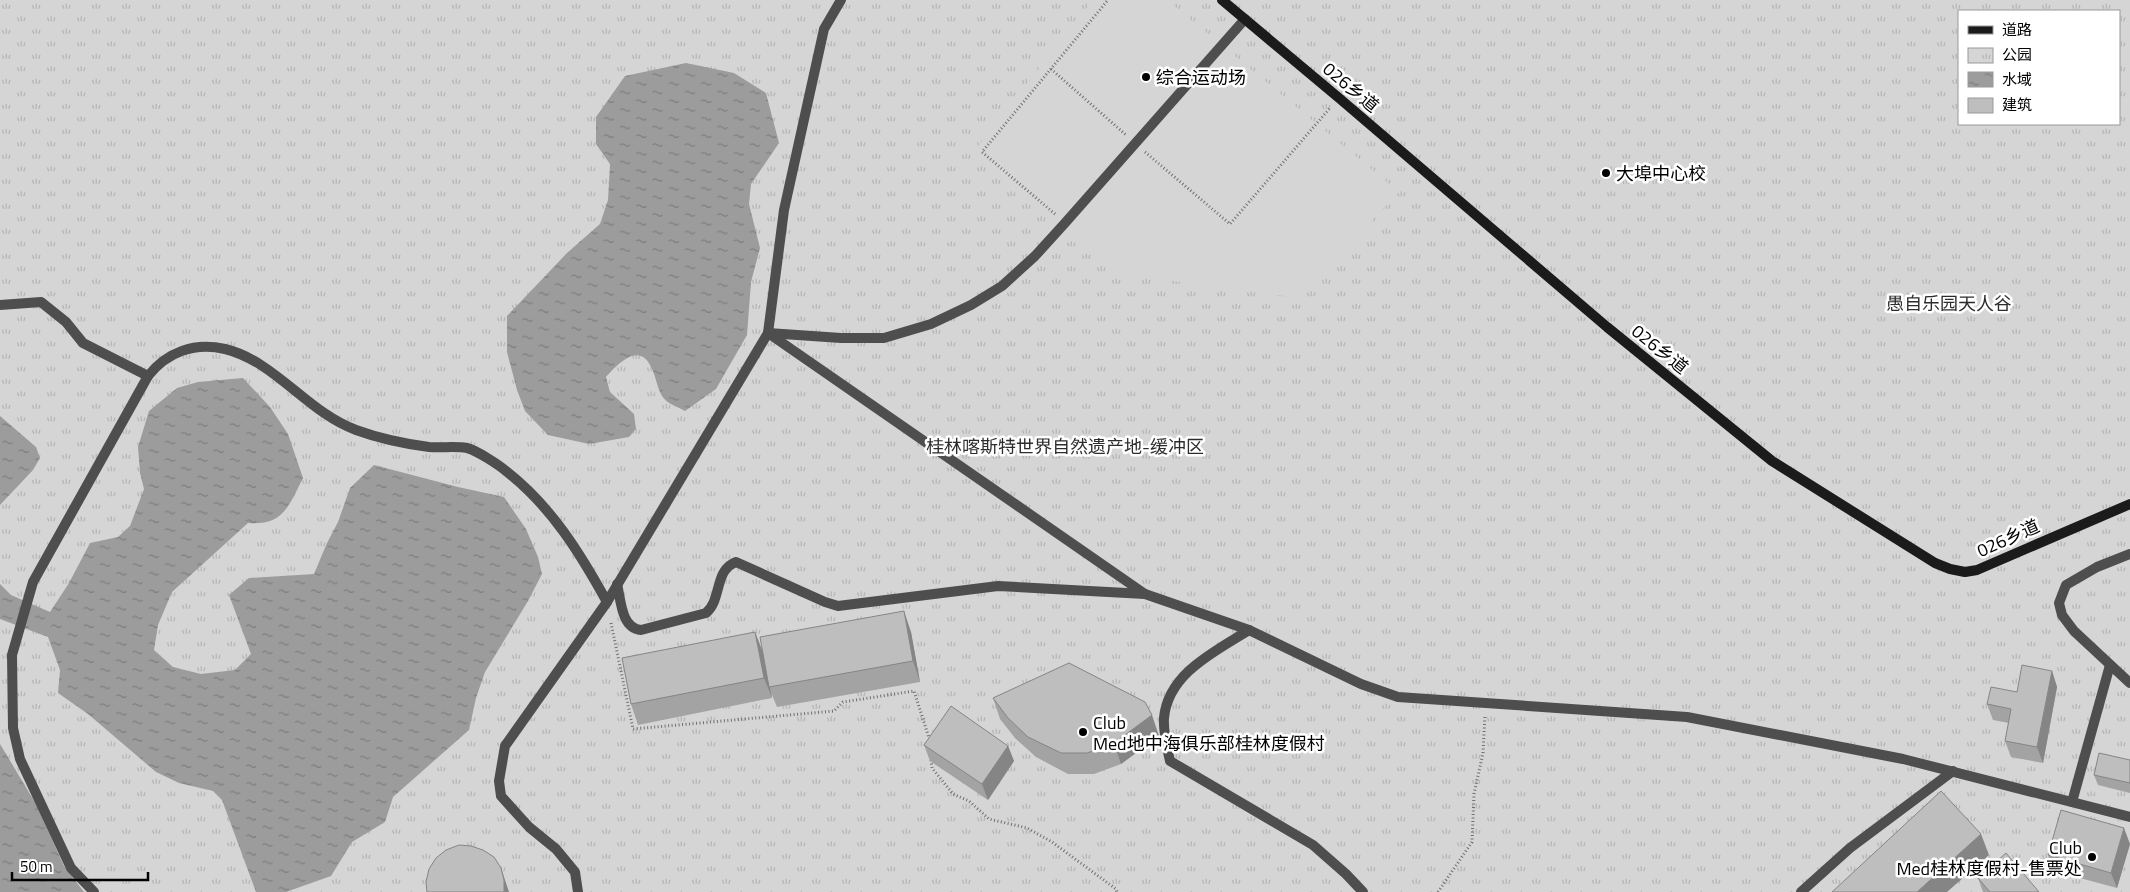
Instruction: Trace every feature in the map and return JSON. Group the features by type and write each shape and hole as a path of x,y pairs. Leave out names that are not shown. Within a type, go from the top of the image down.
{"street":[{"path":"578,892 575,872 556,849 529,827 501,796 500,781 505,746 607,602 768,333 784,210 824,28 841,0"},
{"name":"026乡道","path":"1222,0 1606,328 1772,461 1935,562 1950,569 1965,572 1987,567 2032,545 2130,504"},
{"path":"768,333 841,338 884,338 931,324 971,305 1002,286 1035,256 1245,19"},
{"path":"0,305 41,302 66,322 83,343 148,376"},
{"path":"768,333 1145,594 1250,630 1361,684 1398,697 1687,717 1903,759 2130,817"},
{"path":"94,892 71,868 20,759 13,728 12,655 33,582 148,376 168,356 195,347 224,349 249,358 292,387 327,416 356,430 428,446 469,448 506,470 547,509 583,559 607,602"},
{"path":"2130,554 2097,567 2066,585 2059,603 2062,615 2074,631 2130,683"},
{"path":"618,584 625,618 630,626 641,630 709,611 724,571 736,562 838,606 998,586 1145,594"},
{"path":"1250,630 1199,662 1180,680 1170,695 1164,718 1170,761 1313,845 1363,892"},
{"path":"2072,802 2110,665"},
{"path":"1801,892 1850,848 1953,771"}],"path":[{"path":"1065,223 982,152 1108,0"},
{"path":"1051,69 1230,224 1339,98"},
{"path":"607,602 633,729 834,711 843,702 914,691 930,736 930,744"},
{"path":"1438,892 1472,842 1474,794 1483,753 1485,702"},
{"path":"931,752 932,768 953,794 970,801 989,819 1028,828 1052,842 1116,889 1117,892"}],"green space":[{"name":"桂林喀斯特世界自然遗产地-缓冲区","path":"0,0 2130,0 2130,892 0,892"},
{"name":"综合运动场","path":"1093,0 1167,0 1399,192 1299,298 1113,273 971,155"}],"water":[{"path":"686,63 734,73 766,93 779,143 751,184 749,204 760,248 751,282 747,335 716,389 685,411 664,399 646,359 634,356 622,362 606,377 610,392 634,414 636,429 629,437 589,444 548,435 525,411 517,390 507,352 507,316 567,253 600,224 608,200 610,164 596,144 596,117 625,76"},
{"path":"243,378 270,407 288,434 303,478 284,512 270,521 248,523 172,592 158,625 154,650 173,667 201,674 235,670 251,654 229,595 249,578 314,574 338,522 350,488 374,465 504,497 526,529 538,557 542,574 485,672 476,698 469,730 393,797 385,822 352,842 331,876 286,892 256,892 222,800 213,791 179,783 156,772 88,714 58,693 60,670 48,637 0,619 0,584 11,595 50,612 69,583 90,543 118,537 130,526 144,489 140,473 138,447 149,411 177,388 198,382"},
{"path":"0,416 36,447 40,458 33,470 0,505"},
{"path":"0,744 36,804 64,866 84,892 0,892"}],"building":[{"path":"904,611 913,661 769,687 760,637"},
{"path":"755,632 764,678 631,704 622,658"},
{"name":"Club Med地中海俱乐部桂林度假村","path":"1069,663 1145,702 1152,715 1114,743 1087,753 1061,753 1028,737 1008,718 993,698"},
{"path":"2022,665 2052,671 2037,747 2005,741 2011,709 1987,704 1991,687 2017,692"},
{"path":"951,706 1008,746 982,784 924,745"},
{"path":"2099,753 2130,760 2130,783 2094,775"},
{"path":"1941,791 1981,834 1917,892 1832,892"},
{"name":"Club Med桂林度假村-售票处","path":"2061,810 2124,828 2111,873 2048,855"},
{"path":"459,845 483,850 494,857 501,868 504,892 427,892 426,882 429,869 436,858 446,850"},
{"path":"2006,853 2039,892 1990,892 1978,878"}],"place":[{"name":"综合运动场","path":"1146,77"},
{"name":"大埠中心校","path":"1606,173"},
{"name":"Club Med地中海俱乐部桂林度假村","path":"1083,732"},
{"name":"Club Med桂林度假村-售票处","path":"2092,857"}],"park label":[{"name":"愚自乐园天人谷","path":"1949,303"}]}
